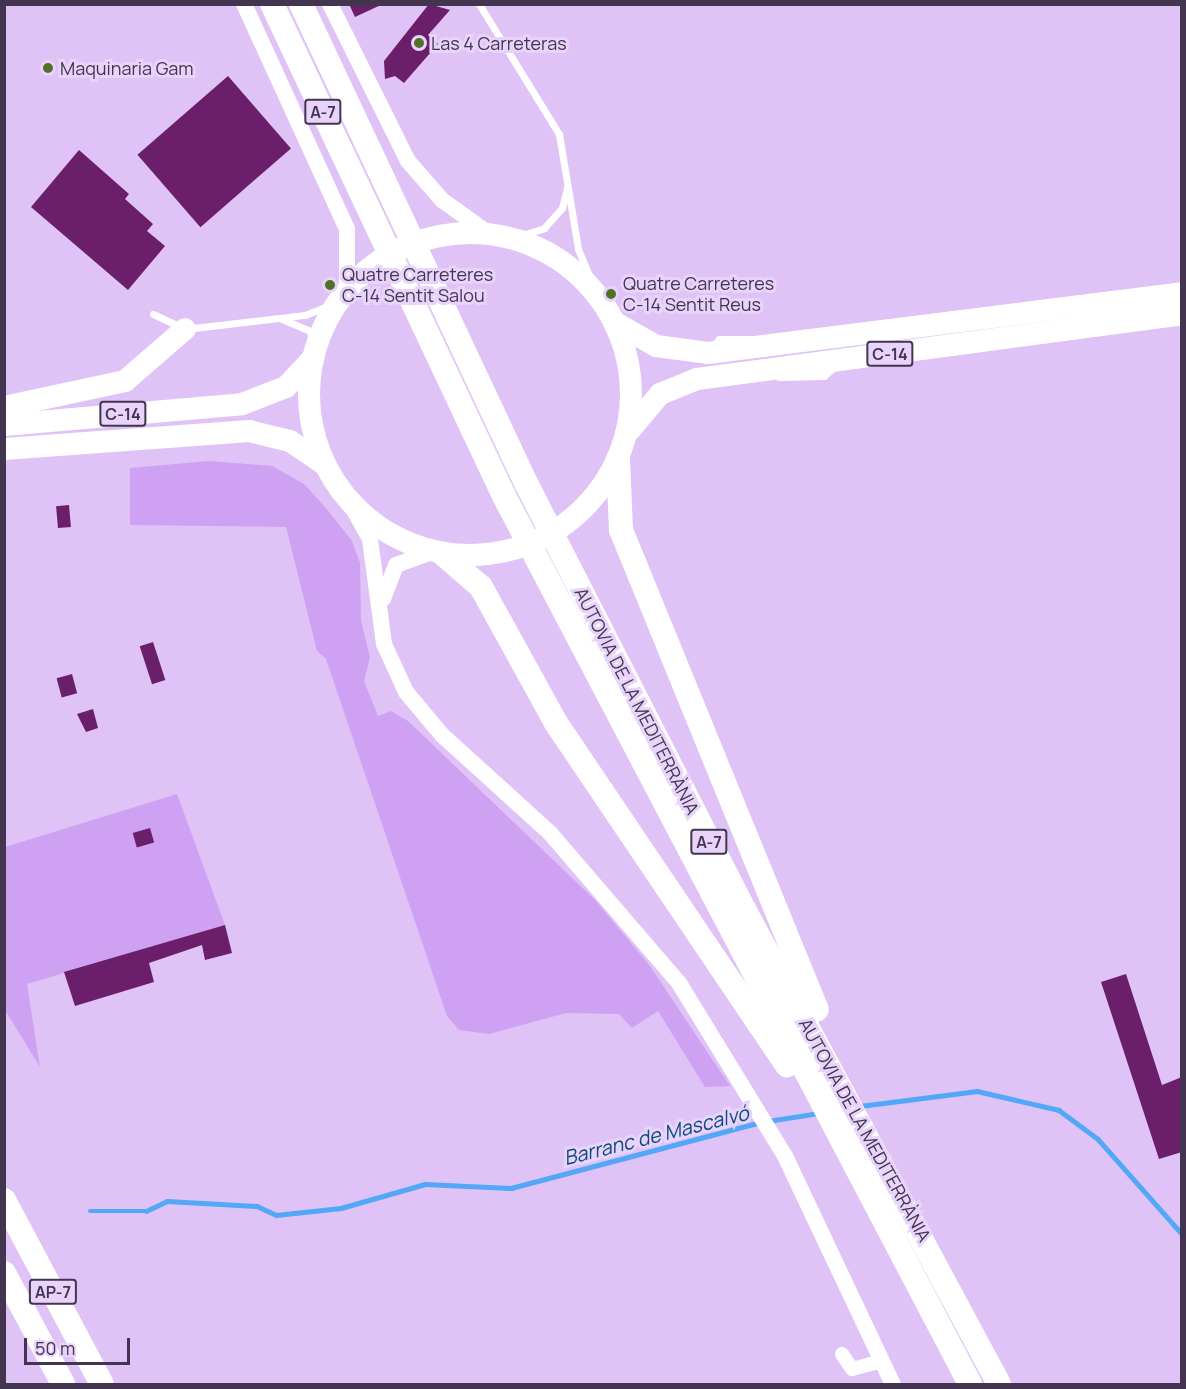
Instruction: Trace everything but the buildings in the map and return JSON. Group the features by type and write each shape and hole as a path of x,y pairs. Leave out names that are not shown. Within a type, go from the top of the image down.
{"highway":[{"name":"AUTOVIA DE LA MEDITERRÀNIA","path":"273,4 504,495 805,1083 836,1133 970,1384"},
{"name":"AUTOVIA DE LA MEDITERRÀNIA","path":"301,4 526,483 999,1384"},
{"name":"C-14","path":"4,425 242,404 286,387 313,355 342,296 400,249 443,235 488,233 512,238 559,259 597,294 614,322 630,380 621,450"},
{"name":"C-14","path":"614,322 656,346 708,353 1182,293"},
{"name":"C-14","path":"313,355 309,412 325,465 350,503 388,534 438,553 496,554 547,537 589,504 651,402 670,387 762,370 1182,314"},
{"path":"4,407 125,381 185,329"},
{"name":"C-14","path":"4,449 249,431 290,441 325,465"},
{"path":"621,450 621,530 732,812 858,1113"},
{"path":"438,553 481,587 556,723 805,1083"},
{"name":"AP-7","path":"4,1200 102,1384"},
{"name":"AP-7","path":"4,1273 63,1384"}],"street":[{"path":"244,4 347,230 342,296"},
{"path":"330,4 408,161 441,200 488,233"},
{"path":"350,503 370,539 380,624 389,663 406,692 442,735 550,833 628,919 679,982 744,1080 785,1156 893,1384"},
{"path":"380,624 390,572 404,558 438,553"},
{"path":"842,1354 852,1369 882,1361"}],"lane":[{"path":"479,4 548,108 566,150 578,249 597,294"},
{"path":"512,238 534,234 554,219 569,182"},
{"path":"153,314 185,329 323,311 342,296"},
{"path":"274,318 304,325 313,355"}],"shaded area":[{"path":"209,461 272,466 304,484 326,508 352,541 360,563 361,621 370,657 364,681 378,716 391,711 408,721 595,900 650,966 730,1086 705,1087 658,1011 632,1028 619,1014 566,1013 489,1034 459,1030 447,1016 326,659 317,651 286,527 130,525 130,468"},
{"path":"177,794 225,925 27,984 40,1067 5,1010 5,847"}],"waterway":[{"name":"Barranc de Mascalvó","path":"860,1106 977,1091 1059,1110 1098,1139 1182,1234"},
{"name":"Barranc de Mascalvó","path":"768,1121 819,1113"},
{"name":"Barranc de Mascalvó","path":"90,1211 146,1211 167,1201 257,1206 276,1215 341,1208 425,1184 511,1188 760,1122"}],"place":[{"name":"Las 4 Carreteras","path":"419,43"},
{"name":"Maquinaria Gam","path":"48,68"},
{"name":"Quatre Carreteres C-14 Sentit Salou","path":"330,285"},
{"name":"Quatre Carreteres C-14 Sentit Reus","path":"611,294"}]}
